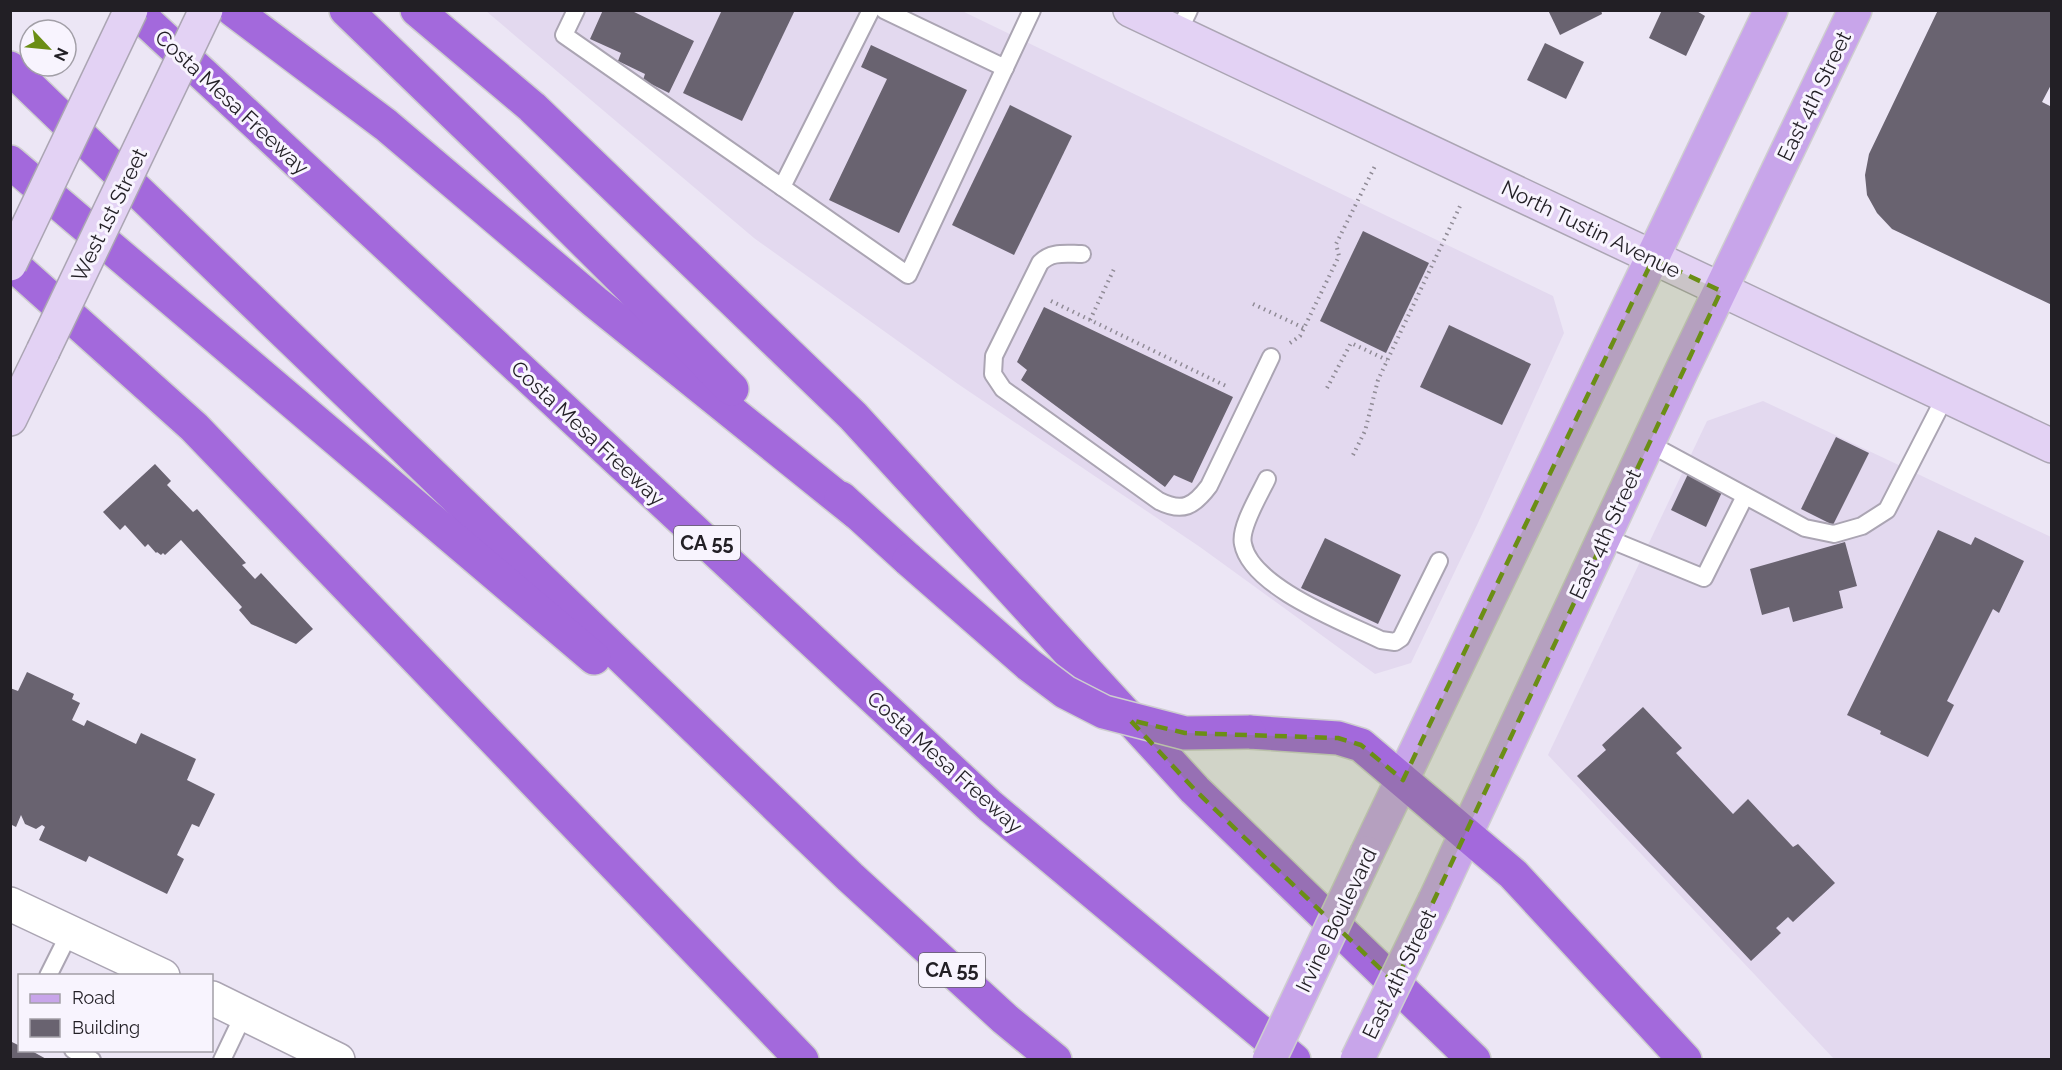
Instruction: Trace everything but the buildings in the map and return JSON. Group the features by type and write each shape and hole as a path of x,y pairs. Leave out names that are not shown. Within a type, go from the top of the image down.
{"highway":[{"name":"Costa Mesa Freeway","path":"132,10 990,806 1294,1059"},
{"path":"233,10 386,126 604,310 857,513"},
{"path":"346,10 524,182 857,513 1029,665 1065,692 1104,712 1185,733 1249,732 1338,738 1361,745 1513,874 1686,1059"},
{"path":"417,10 532,107 853,416 1195,790 1474,1059"},
{"name":"CA 55","path":"10,68 850,877 1005,1019 1055,1059"},
{"path":"10,162 850,877"},
{"path":"10,263 194,427 802,1059"}],"main road":[{"path":"10,263 132,10"},
{"name":"West 1st Street","path":"10,419 207,10"},
{"name":"North Tustin Avenue","path":"1130,10 1184,22 1391,134 2052,446"},
{"path":"1403,780 1771,10"},
{"name":"East 4th Street","path":"1357,1059 1435,900 1648,443 1855,10"},
{"name":"Irvine Boulevard","path":"1269,1059 1403,780"}],"street":[{"path":"10,904 161,974"},
{"path":"213,998 338,1059"}],"lane":[{"path":"576,10 564,35 908,274 1032,10"},
{"path":"782,187 871,10"},
{"path":"884,10 1005,68"},
{"path":"1082,254 1052,254 1040,263 994,356 993,374 1003,389 1159,501 1171,507 1185,507 1198,500 1209,486 1271,357"},
{"path":"1648,443 1805,528 1834,534 1862,526 1887,510 1946,397"},
{"path":"1267,479 1243,531 1242,543 1248,556 1259,571 1278,588 1381,640 1395,642 1401,638 1439,561"},
{"path":"1604,537 1704,578 1745,496"},
{"path":"49,974 70,932"},
{"path":"222,1059 244,1014"},
{"path":"77,1052 92,1059"}],"path":[{"path":"1290,343 1300,336 1339,256 1336,244 1391,134"},
{"path":"1353,455 1365,431 1378,381 1387,360 1475,174"},
{"path":"1090,320 1114,269"},
{"path":"1047,299 1229,387 1234,377"},
{"path":"1253,304 1304,328"},
{"path":"1327,388 1351,343 1387,360"}],"highlighted area":[{"path":"1653,259 1721,291 1395,983 1195,790 1130,720 1185,733 1338,738 1361,745 1403,780"}],"shaded area":[{"path":"486,11 962,11 1553,296 1564,333 1478,523 1411,663 1375,674 1200,547 958,384 754,238"},
{"path":"1763,401 2051,537 2051,1059 1834,1059 1548,755 1707,421"}]}
